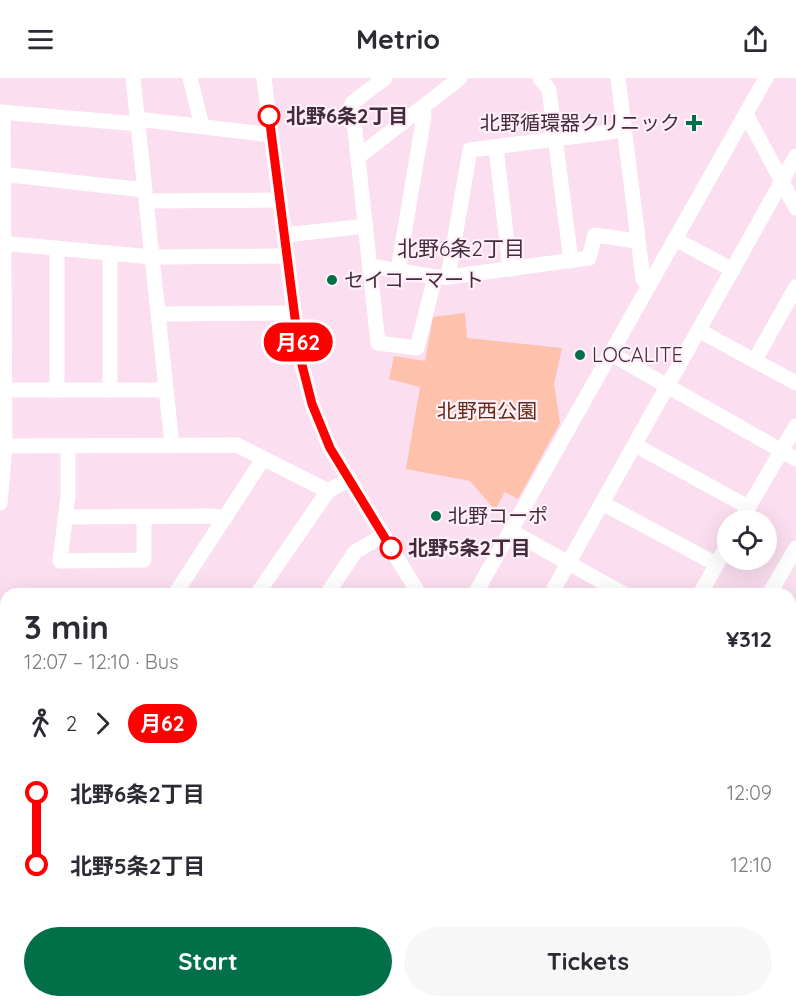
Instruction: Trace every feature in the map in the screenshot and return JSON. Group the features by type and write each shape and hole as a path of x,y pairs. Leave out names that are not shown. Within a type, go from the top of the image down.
{"street":[{"path":"133,78 172,445"},
{"path":"190,78 202,126"},
{"path":"264,78 300,357 312,404 330,448 416,588"},
{"path":"385,78 352,103 372,266 378,343 417,348 441,277 470,150 624,130"},
{"path":"358,157 460,78"},
{"path":"540,78 549,90 571,261"},
{"path":"618,78 643,279 648,285"},
{"path":"478,588 766,78"},
{"path":"398,270 424,116 423,107"},
{"path":"0,503 2,446 1,112 202,126 272,135"},
{"path":"746,114 796,208"},
{"path":"496,147 510,269"},
{"path":"554,588 796,156"},
{"path":"1,174 145,195 280,200"},
{"path":"285,235 366,226"},
{"path":"372,266 441,277 589,258 595,236 638,241"},
{"path":"675,238 733,270"},
{"path":"2,243 152,257 287,256"},
{"path":"57,248 57,390"},
{"path":"110,254 110,390"},
{"path":"755,360 796,287"},
{"path":"158,314 295,314"},
{"path":"700,330 796,383"},
{"path":"611,354 789,456"},
{"path":"2,390 166,390"},
{"path":"747,510 789,456 796,426"},
{"path":"2,446 237,445 328,491"},
{"path":"635,445 738,510"},
{"path":"68,446 66,517 60,561 144,560 144,517"},
{"path":"179,588 263,459"},
{"path":"266,588 328,491 350,480"},
{"path":"602,503 716,564 703,588"},
{"path":"66,517 212,516 225,518"},
{"path":"511,531 613,588"},
{"path":"331,588 355,552 384,535"},
{"path":"773,588 796,548"}],"green space":[{"name":"北野西公園","path":"465,313 467,338 562,348 554,384 560,423 518,499 505,492 495,510 470,481 406,469 420,387 389,379 394,356 425,361 433,317"}],"bus line":[{"name":"月62","path":"269,116 305,381 320,427 330,448 391,548"}],"place":[{"name":"北野6条2丁目","path":"269,116"},
{"name":"北野循環器クリニック","path":"694,123"},
{"name":"セイコーマート","path":"332,280"},
{"name":"LOCALITE","path":"580,355"},
{"name":"北野コーポ","path":"436,516"},
{"name":"北野5条2丁目","path":"391,548"}],"district":[{"name":"北野6条2丁目","path":"461,249"}]}
